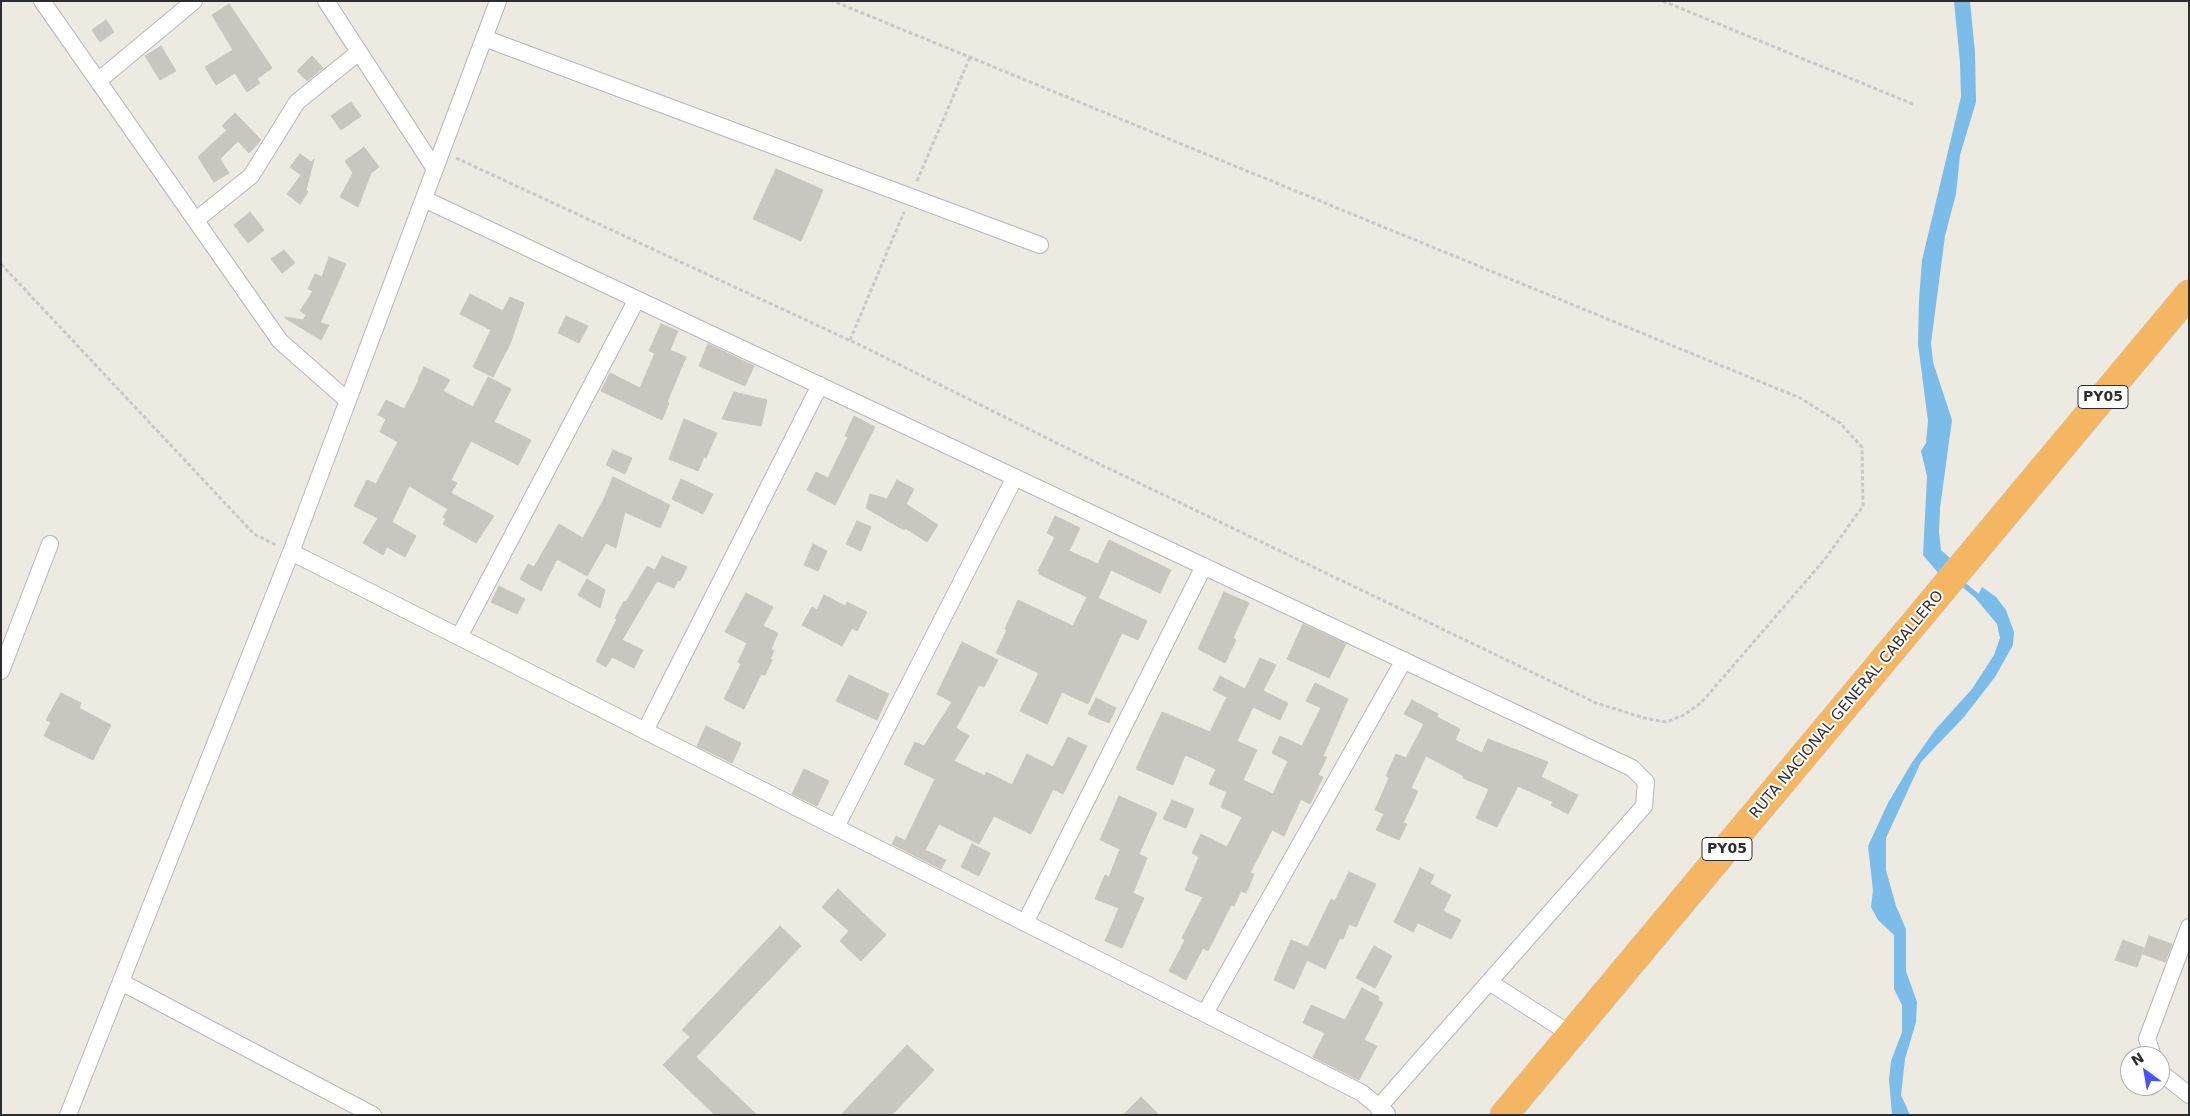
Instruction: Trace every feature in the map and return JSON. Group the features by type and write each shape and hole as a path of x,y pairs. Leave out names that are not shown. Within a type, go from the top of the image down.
{"highway":[{"name":"RUTA NACIONAL GENERAL CABALLERO","path":"1504,1115 2189,294"}],"street":[{"path":"42,1 280,342 348,401"},
{"path":"98,81 194,1"},
{"path":"326,1 435,169"},
{"path":"68,1115 291,552 498,1"},
{"path":"484,38 1040,245"},
{"path":"196,220 250,176 297,102 358,52"},
{"path":"291,552 1362,1093 1383,1111 1489,982 1644,806 1646,782 1632,768 424,199"},
{"path":"459,637 637,299"},
{"path":"645,731 820,385"},
{"path":"836,827 1015,477"},
{"path":"1,671 50,544"},
{"path":"1025,923 1204,566"},
{"path":"1204,1013 1404,660"},
{"path":"2149,1046 2147,1039 2189,927"},
{"path":"121,982 373,1115"},
{"path":"1489,982 1572,1035"},
{"path":"2170,1080 2189,1095"}],"path":[{"path":"442,151 862,346 1089,459 1596,703 1644,718 1666,722 1684,715 1702,702 1825,559 1863,506 1862,447 1840,423 1800,398 834,1"},
{"path":"1663,1 1915,105"},
{"path":"1,264 254,534 291,552"}],"water":[{"path":"1954,1 1970,1 1975,53 1976,102 1960,155 1956,194 1945,236 1931,343 1933,362 1952,420 1940,508 1939,532 1941,550 1951,559 1939,574 1923,555 1927,476 1921,451 1926,443 1928,421 1918,344 1919,300 1922,260 1961,97"},
{"path":"1982,587 1996,597 2006,610 2014,632 2013,645 1995,677 1964,717 1921,762 1886,838 1886,870 1896,906 1906,929 1906,971 1917,1002 1916,1022 1905,1059 1901,1095 1910,1115 1892,1115 1889,1080 1891,1061 1902,1032 1902,1005 1894,989 1894,935 1878,920 1871,907 1873,890 1868,846 1888,803 1911,764 1935,730 1972,689 1994,655 2000,638 1997,624 1976,599"}],"building":[{"path":"229,4 272,68 257,79 260,83 247,92 235,73 216,85 205,67 233,50 212,15"},
{"path":"106,20 114,32 100,42 92,30"},
{"path":"161,46 176,71 160,80 145,56"},
{"path":"312,56 323,68 307,81 297,71"},
{"path":"351,102 361,116 341,130 331,116"},
{"path":"235,113 261,140 249,153 238,141 220,159 229,173 214,182 198,157 227,130 222,126"},
{"path":"364,147 379,167 371,173 358,207 340,197 353,173 345,161"},
{"path":"300,154 311,162 314,159 306,190 308,192 300,204 287,194 301,175 290,167"},
{"path":"776,169 823,190 801,241 753,219"},
{"path":"250,212 264,230 248,243 234,225"},
{"path":"284,250 295,263 282,273 271,259"},
{"path":"329,257 346,264 320,323 329,325 321,340 285,317 303,320 306,315 300,311 313,291 308,289 315,274 322,277"},
{"path":"470,294 503,311 510,297 524,303 510,344 493,377 473,367 491,330 460,314"},
{"path":"566,316 588,326 579,343 558,333"},
{"path":"661,324 678,331 670,350 686,357 667,402 669,403 662,420 601,391 610,373 640,388 655,353 649,351"},
{"path":"708,344 754,366 745,386 699,366"},
{"path":"424,367 450,380 443,391 473,407 488,377 511,389 494,422 531,440 518,465 471,441 451,480 457,483 451,493 494,516 476,543 443,524 446,519 443,517 448,509 409,486 392,522 416,536 405,557 387,547 383,555 363,543 378,518 354,506 367,480 376,484 398,442 380,432 386,419 378,415 386,400 404,409"},
{"path":"734,392 767,400 761,426 722,419"},
{"path":"854,416 875,427 835,505 807,490 816,472 828,478 848,437 845,436"},
{"path":"684,419 717,433 698,471 669,459"},
{"path":"613,450 632,458 625,474 606,465"},
{"path":"613,477 670,505 660,528 625,512 616,548 606,543 587,576 557,559 541,591 520,579 528,564 534,567 559,524 583,538 604,499"},
{"path":"681,479 713,494 703,514 672,499"},
{"path":"897,480 914,489 906,504 938,525 927,542 905,528 904,530 866,508 870,494 887,499"},
{"path":"1055,516 1080,528 1069,551 1098,564 1109,540 1171,570 1160,593 1111,570 1098,598 1147,621 1138,640 1122,633 1088,704 1062,692 1047,724 1020,711 1039,673 996,653 1018,600 1073,626 1087,597 1039,574 1040,572 1038,571 1055,537 1047,533"},
{"path":"857,521 871,527 861,551 846,544"},
{"path":"813,544 827,551 818,571 804,565"},
{"path":"662,556 687,567 680,581 678,580 674,588 657,581 622,640 643,650 634,668 612,657 606,667 596,661 617,619 615,618 647,566 655,570"},
{"path":"587,579 605,590 600,608 578,595"},
{"path":"499,586 525,599 517,614 491,602"},
{"path":"1224,592 1249,603 1233,638 1236,640 1225,663 1198,649"},
{"path":"746,593 773,607 763,626 778,633 771,649 774,651 770,659 772,660 765,675 761,674 744,709 724,699 741,664 738,662 747,643 725,632"},
{"path":"824,595 845,606 847,602 867,612 857,631 852,628 842,646 802,625 812,607 817,610"},
{"path":"1303,624 1346,644 1329,678 1287,659"},
{"path":"962,642 998,660 984,687 979,685 956,728 969,736 954,761 985,776 986,772 1012,785 1027,754 1053,767 1068,737 1087,746 1063,794 1053,789 1031,834 994,816 979,844 939,824 925,850 946,860 941,869 892,844 896,836 905,841 935,779 904,764 915,742 924,746 952,702 937,694"},
{"path":"1260,658 1276,665 1263,691 1288,703 1280,720 1253,707 1237,741 1257,750 1243,780 1273,794 1288,761 1272,753 1280,736 1302,746 1321,708 1306,701 1315,683 1348,699 1323,756 1327,757 1318,775 1323,777 1310,804 1301,799 1284,836 1272,830 1250,873 1254,874 1246,893 1241,891 1234,906 1231,905 1208,951 1203,948 1186,980 1169,971 1185,940 1182,938 1203,897 1185,890 1199,857 1192,853 1201,834 1227,847 1242,817 1221,807 1227,792 1209,784 1216,769 1185,755 1173,785 1136,769 1162,712 1210,732 1227,697 1213,690 1220,676 1245,689"},
{"path":"849,675 889,694 877,720 836,701"},
{"path":"61,693 81,703 79,708 111,725 93,760 44,736 51,722 46,720"},
{"path":"1096,698 1116,708 1109,723 1088,714"},
{"path":"1412,700 1438,714 1437,717 1460,729 1455,740 1482,753 1488,739 1548,762 1541,777 1578,795 1568,814 1551,805 1553,802 1518,786 1497,827 1476,818 1489,789 1463,778 1464,776 1426,756 1411,788 1418,791 1403,823 1407,824 1399,840 1376,830 1384,814 1375,810 1389,778 1386,776 1396,754 1406,758 1424,724 1404,714"},
{"path":"706,726 741,743 732,763 697,746"},
{"path":"804,769 829,781 817,806 792,794"},
{"path":"1119,796 1157,813 1139,854 1147,858 1133,893 1144,898 1122,948 1105,941 1119,908 1095,899 1105,875 1109,877 1120,849 1100,840"},
{"path":"1172,800 1194,809 1186,828 1163,819"},
{"path":"972,844 990,853 979,876 961,867"},
{"path":"1420,868 1434,875 1430,884 1451,895 1443,911 1461,920 1451,939 1418,923 1413,932 1394,922"},
{"path":"1349,872 1376,884 1356,927 1349,924 1343,939 1340,938 1325,969 1307,960 1294,989 1274,980 1291,940 1308,947 1331,899 1335,901"},
{"path":"838,889 886,935 861,961 840,941 849,931 822,907"},
{"path":"780,926 801,946 696,1057 757,1115 715,1115 663,1065 690,1037 682,1030"},
{"path":"2149,936 2172,944 2165,962 2143,954"},
{"path":"2123,940 2144,948 2137,967 2115,960"},
{"path":"1374,946 1392,956 1375,988 1356,978"},
{"path":"1362,988 1379,997 1378,1000 1383,1003 1364,1040 1377,1046 1359,1080 1313,1057 1325,1033 1303,1023 1311,1005 1345,1020"},
{"path":"907,1045 934,1070 892,1115 841,1115"},
{"path":"1141,1097 1159,1115 1123,1115"}],"waterway":[{"path":"1958,580 1982,600"}]}
